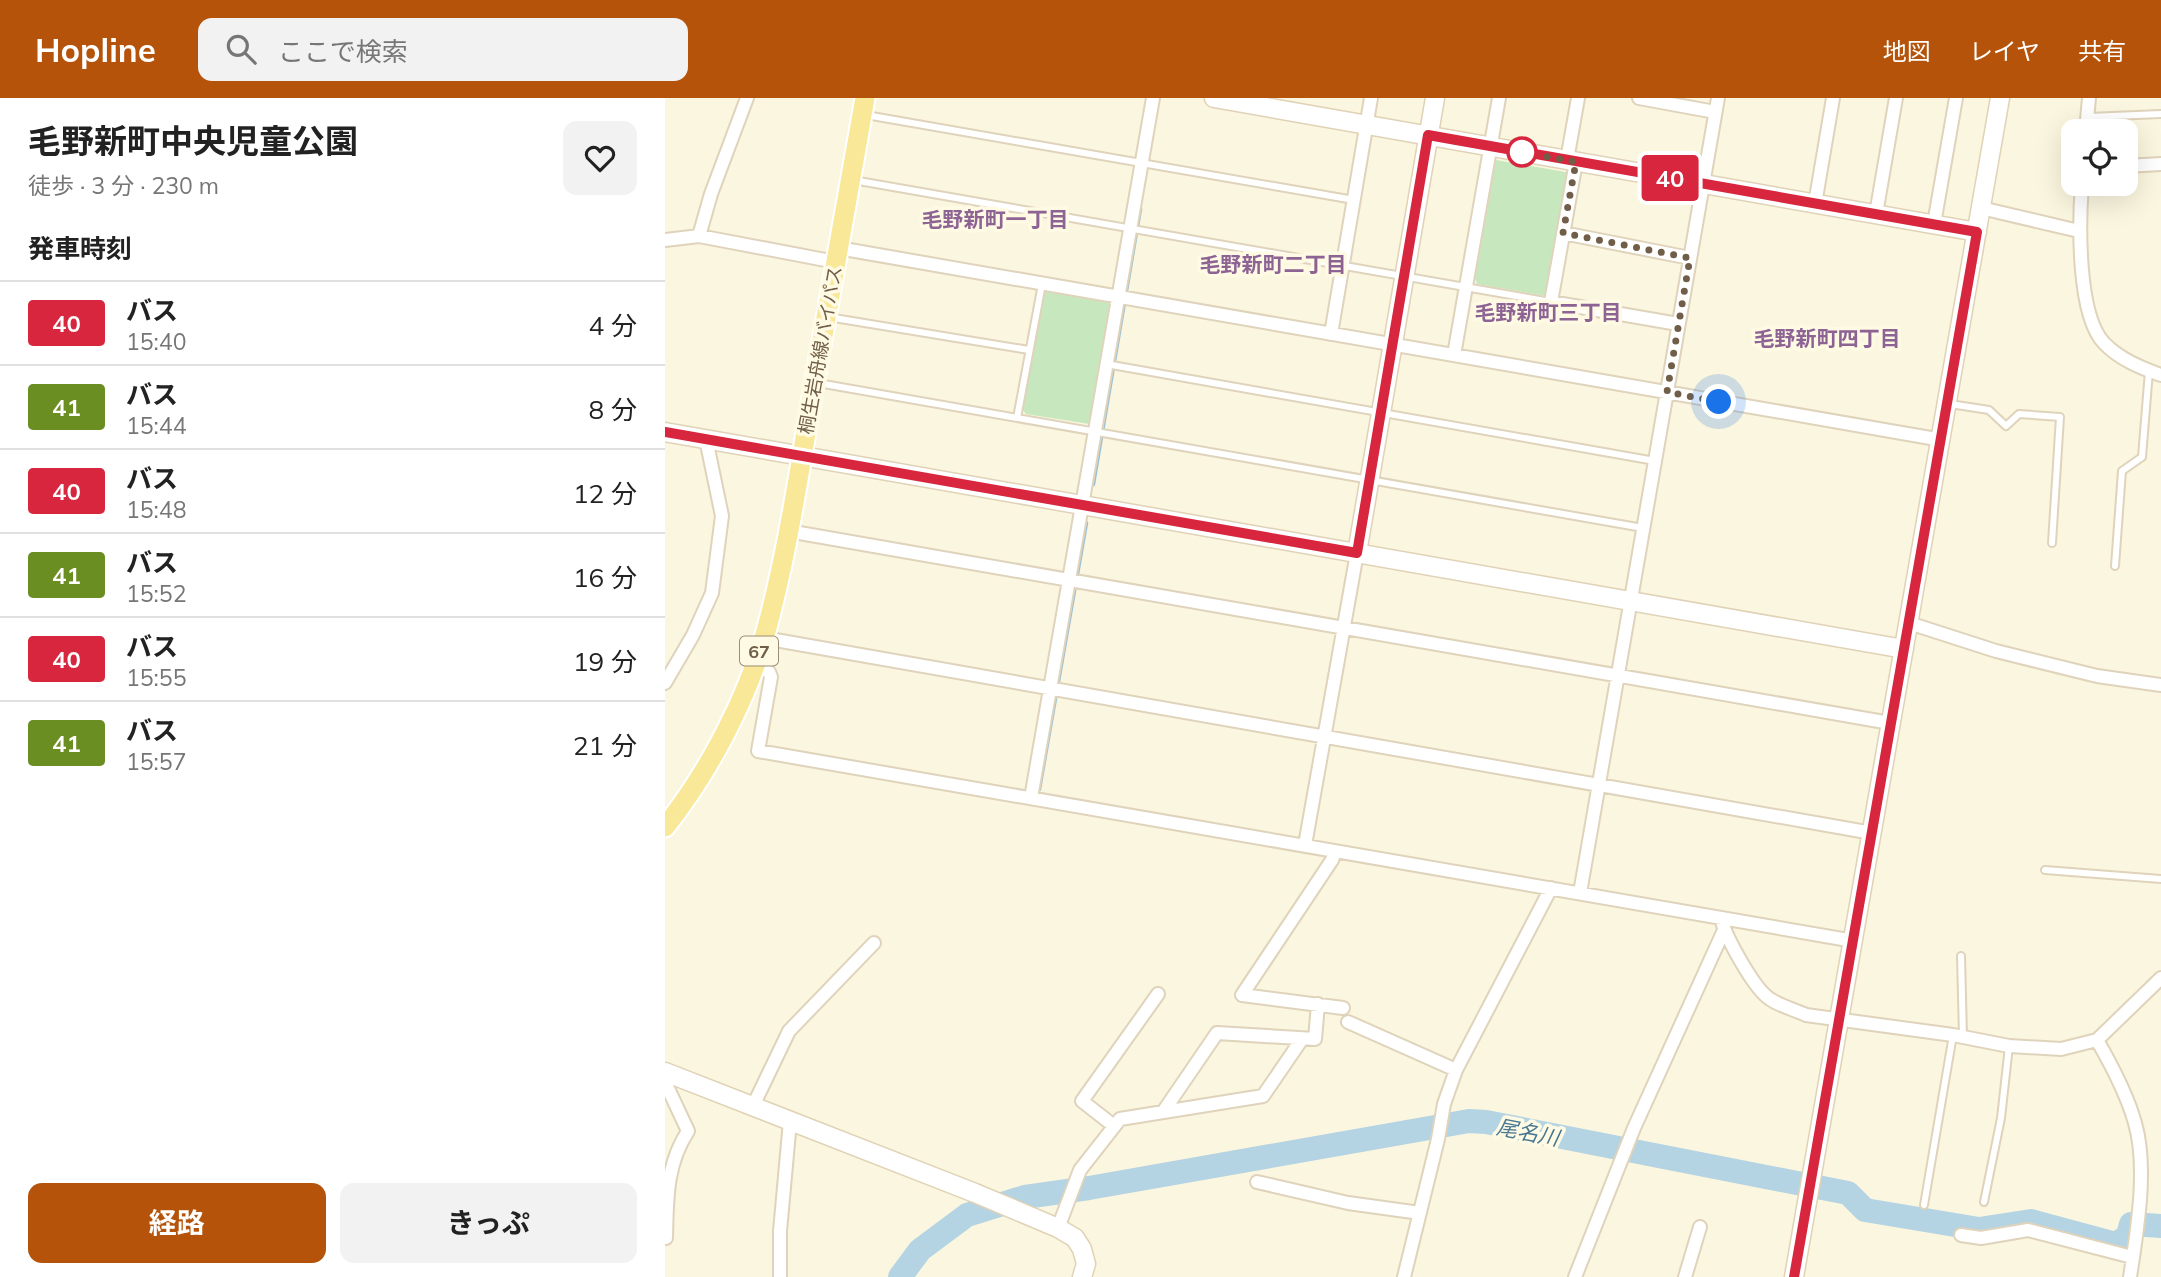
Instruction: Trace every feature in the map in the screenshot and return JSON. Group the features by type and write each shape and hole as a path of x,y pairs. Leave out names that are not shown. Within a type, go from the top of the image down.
{"main road":[{"name":"桐生岩舟線バイパス","path":"665,827 711,760 730,722 764,638 788,531 863,106"}],"street":[{"path":"699,236 711,194 747,98"},
{"path":"1031,798 1153,98"},
{"path":"1214,98 1977,232"},
{"path":"1331,334 1371,98"},
{"path":"1305,845 1435,98"},
{"path":"1454,355 1499,98"},
{"path":"1578,98 1563,233 1551,302 1678,324"},
{"path":"1639,98 1669,101 1715,112"},
{"path":"1580,893 1718,98"},
{"path":"1815,204 1833,98"},
{"path":"1876,214 1896,98"},
{"path":"1934,224 1957,98"},
{"path":"1794,1277 2000,98"},
{"path":"2088,117 2089,98"},
{"path":"2138,165 2161,164"},
{"path":"2081,196 2079,231 2089,309 2096,332 2113,351 2155,373"},
{"path":"1981,208 2079,231"},
{"path":"1563,233 1690,258"},
{"path":"665,240 699,236 1042,284 1942,440"},
{"path":"665,432 1904,649"},
{"path":"665,683 693,635 712,593 722,516 706,439"},
{"path":"788,531 1890,723"},
{"path":"1909,623 1996,652 2097,676 2161,685"},
{"path":"764,638 1872,833"},
{"path":"754,665 769,672 771,677 758,751 1580,893 1722,924 1854,941"},
{"path":"1335,851 1332,860 1242,995 1343,1008"},
{"path":"1404,1277 1444,1104 1456,1070 1551,888"},
{"path":"1722,924 1755,983 1769,999 1806,1014 2009,1046 2061,1049 2098,1040 2161,978"},
{"path":"1575,1277 1634,1128 1722,924"},
{"path":"753,1106 789,1031 874,943"},
{"path":"1114,1126 1082,1101 1158,994"},
{"path":"1163,1112 1217,1033 1315,1039 1318,1003"},
{"path":"1348,1022 1456,1070"},
{"path":"1058,1228 1080,1170 1120,1119 1263,1096 1302,1039"},
{"path":"2098,1040 2136,1124 2141,1171 2139,1214 2130,1277"},
{"path":"665,1072 1058,1228 1075,1238 1082,1249 1086,1264 1082,1277"},
{"path":"665,1082 688,1131 677,1149 667,1190 666,1238"},
{"path":"780,1277 780,1231 790,1121"},
{"path":"1257,1182 1348,1203 1419,1213"},
{"path":"1685,1277 1700,1227"},
{"path":"1961,1235 1981,1238 2028,1230 2132,1257"}],"lane":[{"path":"863,106 1141,163 1354,200"},
{"path":"2088,117 2161,114"},
{"path":"850,180 1551,302"},
{"path":"1017,418 1042,284"},
{"path":"826,316 1029,350"},
{"path":"1106,365 1655,461"},
{"path":"2115,566 2122,471 2143,457 2155,373"},
{"path":"814,382 1643,528"},
{"path":"1948,404 1989,410 2006,426 2019,414 2060,417 2052,543"},
{"path":"2045,870 2161,879"},
{"path":"1924,1205 1958,1036 1961,956"},
{"path":"1984,1202 2001,1118 2009,1046"}],"green space":[{"path":"1496,160 1571,173 1550,293 1546,296 1477,284 1475,278"},
{"path":"1051,289 1106,299 1112,307 1092,422 1089,424 1026,414 1023,410 1045,291"}],"waterway":[{"path":"1093,484 1140,209"},
{"path":"1039,789 1086,523"},
{"name":"尾名川","path":"900,1277 920,1250 967,1215 1025,1197 1469,1121 1486,1122 1848,1193 1865,1210 1979,1229 2031,1221 2116,1244 2128,1236 2131,1224 2161,1226"}],"bus line":[{"name":"40","path":"665,432 1357,553 1428,135 1977,232 1794,1277"}],"district":[{"name":"毛野新町一丁目","path":"995,219"},
{"name":"毛野新町二丁目","path":"1273,264"},
{"name":"毛野新町三丁目","path":"1548,312"},
{"name":"毛野新町四丁目","path":"1827,338"}],"route":[{"path":"1522,152 1516,151 1576,162 1563,233 1690,258 1667,392 1719,402"}]}
